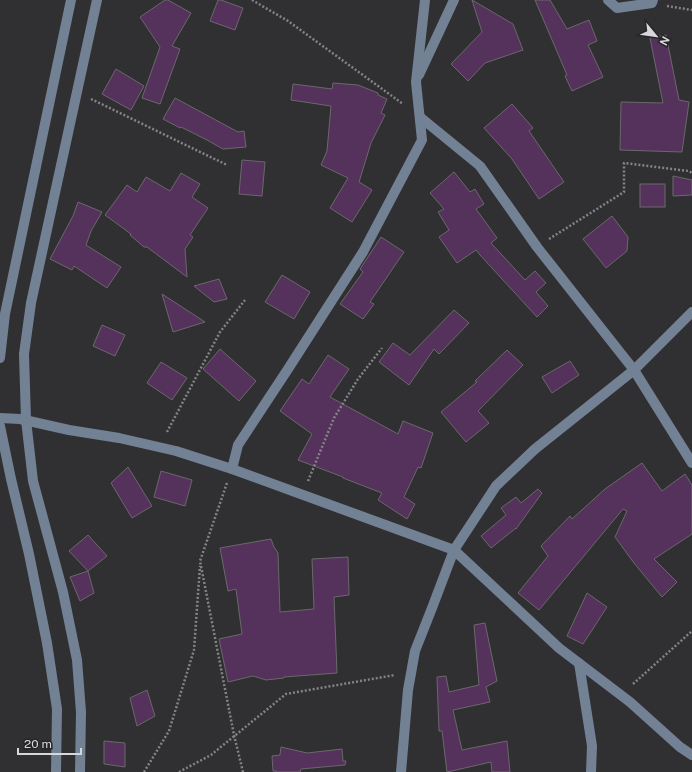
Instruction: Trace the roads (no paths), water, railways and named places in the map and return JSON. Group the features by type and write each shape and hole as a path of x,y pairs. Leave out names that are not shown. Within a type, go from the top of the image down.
{"street":[{"path":"0,358 5,314 71,0"},
{"path":"80,772 81,712 77,660 63,592 33,481 26,420 24,354 31,303 97,0"},
{"path":"232,469 238,445 363,252 422,140 416,82 425,0"},
{"path":"416,82 454,0"},
{"path":"608,0 617,8 653,1"},
{"path":"420,116 480,166 537,247 634,370 692,463"},
{"path":"401,772 408,690 415,651 454,550 496,486 535,449 634,370 692,312"},
{"path":"0,418 26,420 176,451 232,469 454,550 559,648 630,702 680,747 692,755"},
{"path":"0,426 29,554 47,644 57,709 56,772"},
{"path":"579,663 592,746 591,772"}]}
